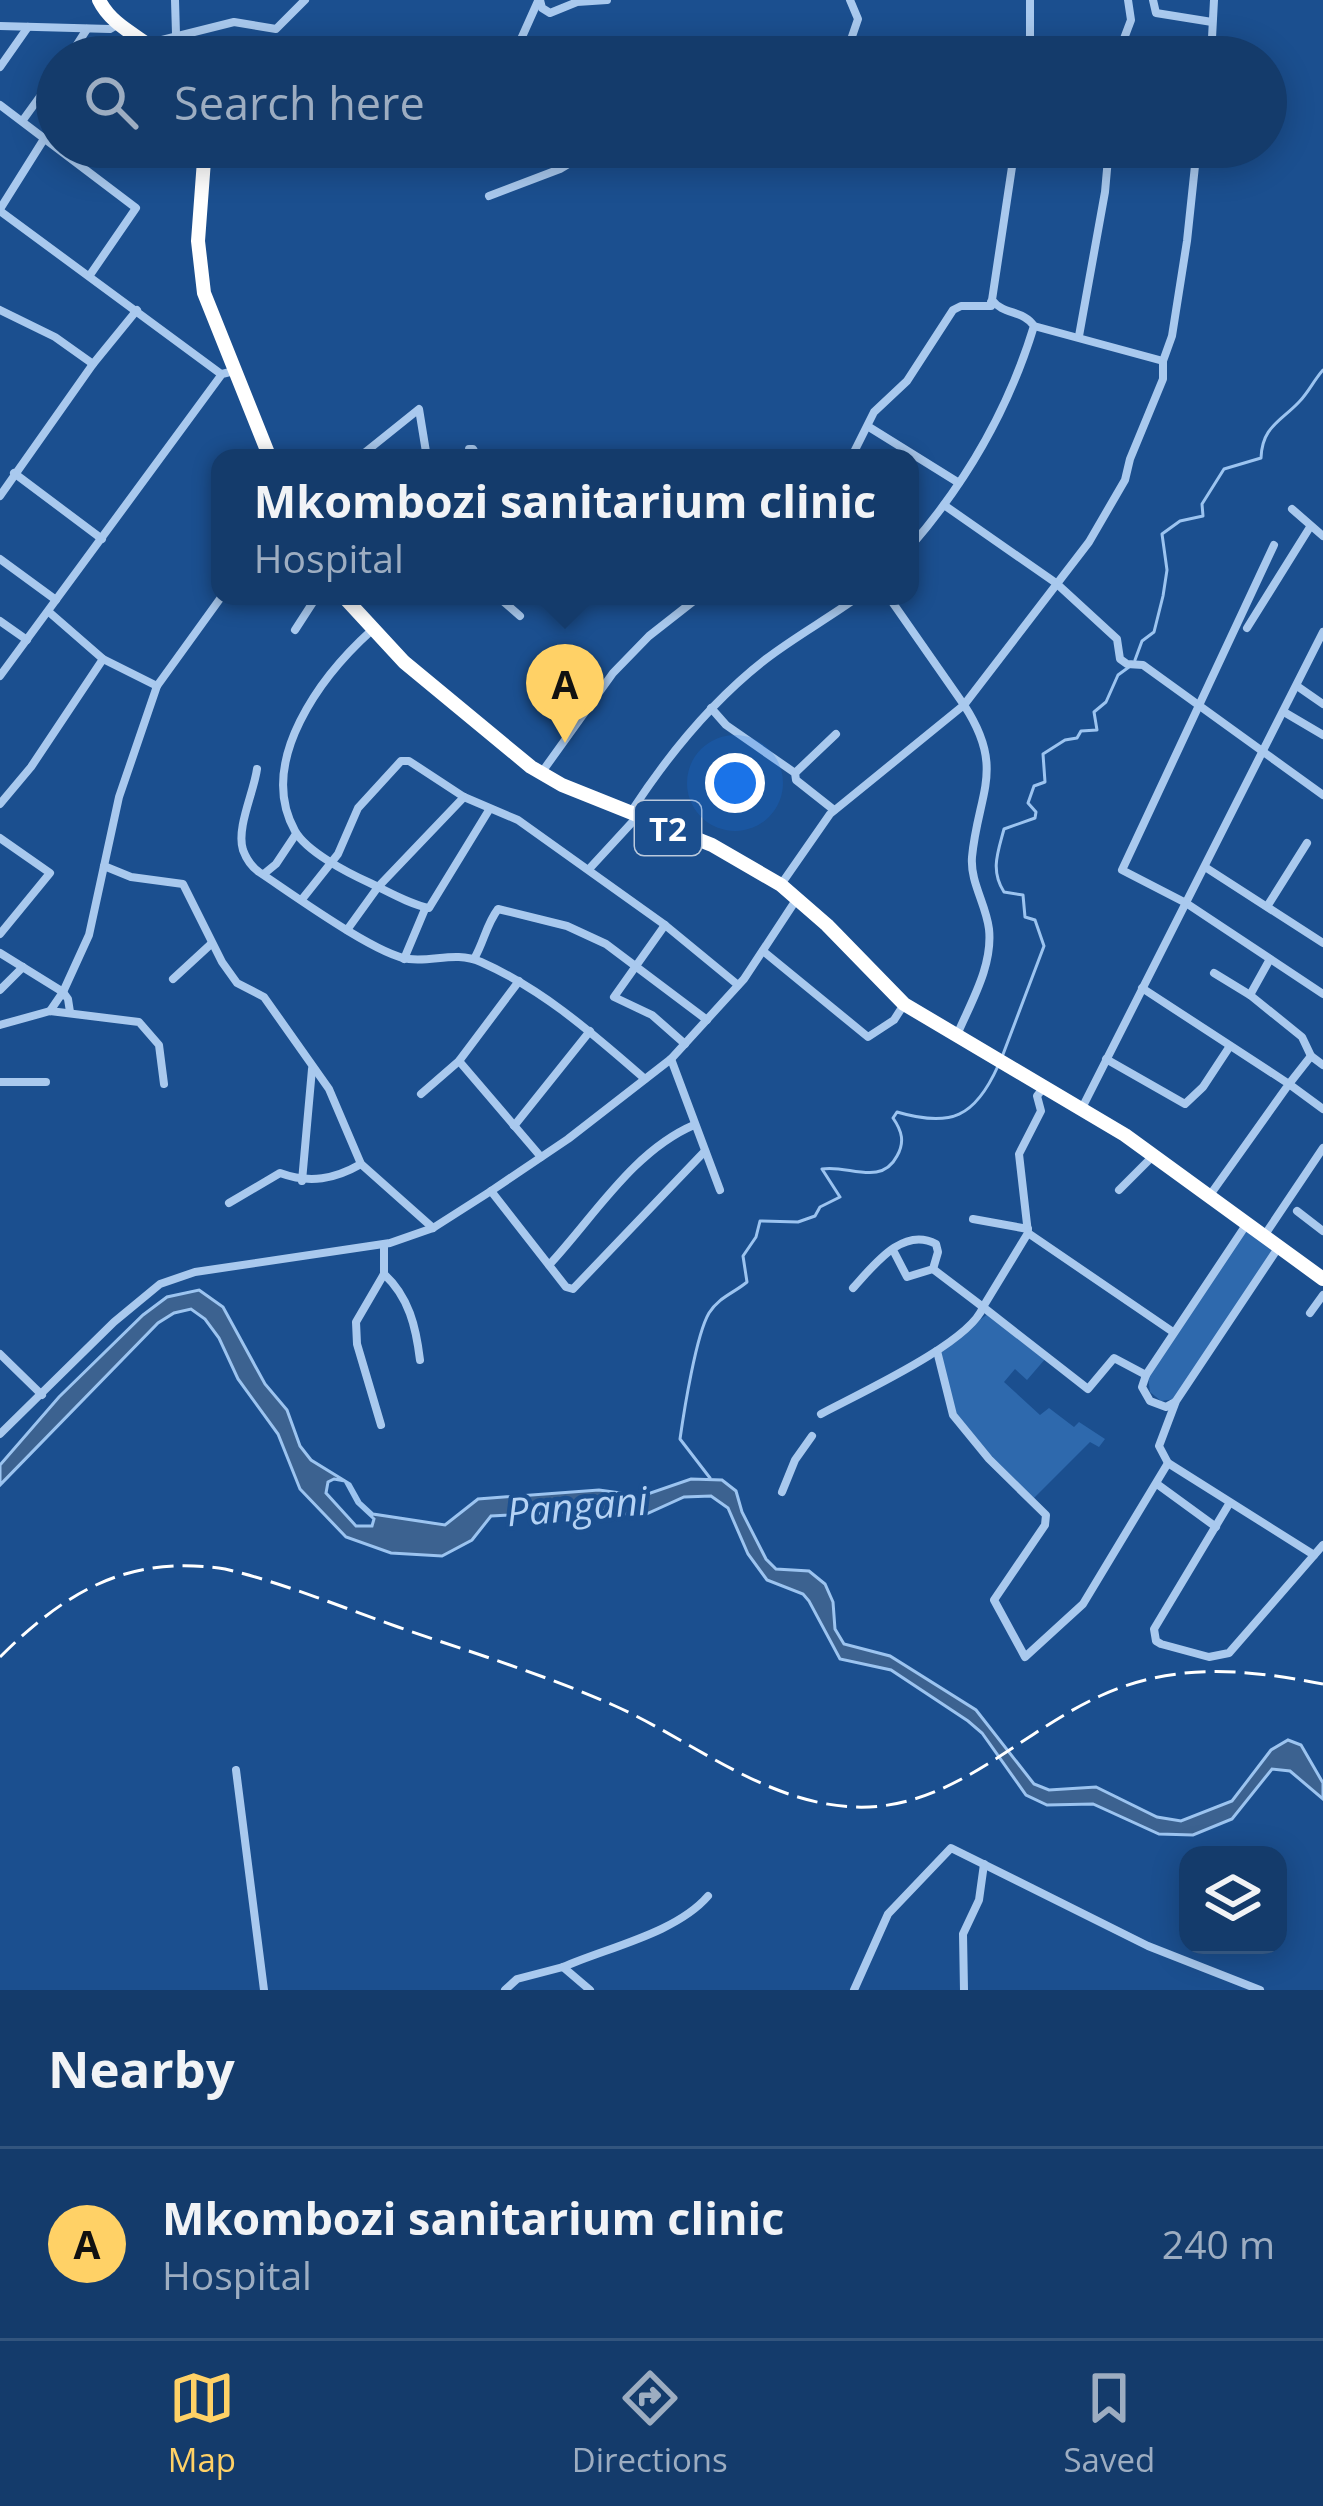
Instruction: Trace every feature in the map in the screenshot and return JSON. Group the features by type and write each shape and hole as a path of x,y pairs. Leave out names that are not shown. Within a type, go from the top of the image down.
{"highway":[{"path":"99,0 117,25 137,36"},
{"path":"203,168 200,269 228,372 266,449"},
{"name":"T2","path":"351,605 453,705 542,773 712,845 781,885 904,1004 1154,1156 1323,1279"}],"street":[{"path":"175,0 176,34"},
{"path":"170,36 234,22 277,29 305,0"},
{"path":"539,0 550,13 577,2 607,0"},
{"path":"523,36 539,0"},
{"path":"850,0 858,19 852,36"},
{"path":"1030,0 1030,36"},
{"path":"1125,36 1131,20 1128,0"},
{"path":"1153,0 1156,14 1212,22"},
{"path":"1212,36 1214,0"},
{"path":"0,26 117,25"},
{"path":"0,67 28,27"},
{"path":"82,36 87,28"},
{"path":"23,120 36,102"},
{"path":"2,111 36,132"},
{"path":"0,226 2,212 36,153"},
{"path":"83,168 136,208 90,275"},
{"path":"489,196 562,168"},
{"path":"856,449 874,412 907,380 953,310 991,306 1012,168"},
{"path":"1079,336 1107,168"},
{"path":"781,885 834,810 964,705 1089,542 1126,480 1163,379 1162,361 1172,336 1194,168"},
{"path":"0,676 228,372 2,212"},
{"path":"992,300 1034,326 1162,361"},
{"path":"0,310 55,337 93,364"},
{"path":"0,496 137,310"},
{"path":"919,536 944,505 1008,401 1034,326"},
{"path":"369,449 418,409 426,449"},
{"path":"869,427 904,449"},
{"path":"919,458 958,483"},
{"path":"14,473 102,538"},
{"path":"944,505 1057,583 1117,639 1120,658 1127,664 1143,665 1323,795"},
{"path":"1292,509 1323,536"},
{"path":"1247,628 1310,527"},
{"path":"1274,545 1122,870 1186,902 1323,994"},
{"path":"0,559 56,600"},
{"path":"1266,562 1283,568"},
{"path":"0,1025 50,1011 63,992 89,935 118,797 157,686 215,605"},
{"path":"295,630 311,605"},
{"path":"507,605 520,616"},
{"path":"542,773 613,673 689,605"},
{"path":"590,868 711,708 770,656 846,605"},
{"path":"894,605 964,705 985,748 988,790 971,860 989,929 989,954 957,1036"},
{"path":"49,612 103,658 157,686"},
{"path":"0,621 27,640"},
{"path":"372,630 341,658 318,692 287,754 286,794 296,834 330,863 425,909"},
{"path":"1081,1109 1323,632"},
{"path":"0,804 31,767 103,658"},
{"path":"1297,686 1323,704"},
{"path":"711,708 727,725 795,772 796,780 834,810"},
{"path":"1284,712 1323,735"},
{"path":"795,772 836,734"},
{"path":"302,898 330,863 358,808 401,761 409,761 489,810 518,820 590,868 738,985"},
{"path":"257,769 241,845 247,860 347,930 404,959 474,958 519,981 548,998 645,1079"},
{"path":"347,930 378,886 464,796"},
{"path":"404,959 425,909 441,893 489,810"},
{"path":"265,873 296,834"},
{"path":"0,838 50,873 4,920 0,934"},
{"path":"1268,904 1307,843"},
{"path":"104,866 131,877 183,884 211,944 237,983 264,997 329,1089 361,1164 433,1228"},
{"path":"1205,867 1323,943"},
{"path":"0,1435 114,1322 160,1284 195,1272 384,1244 433,1228 542,1157 671,1059 738,985 798,898"},
{"path":"474,958 485,926 498,909 567,926 606,944 707,1019"},
{"path":"665,925 614,997 652,1015 685,1044"},
{"path":"173,979 211,944"},
{"path":"763,951 868,1037 894,1019 904,1004"},
{"path":"0,952 63,992 70,1012"},
{"path":"1250,995 1270,959"},
{"path":"0,990 23,967"},
{"path":"1214,973 1302,1036 1317,1060"},
{"path":"421,1094 459,1061 519,981"},
{"path":"1142,988 1323,1109"},
{"path":"50,1011 139,1022 159,1045 164,1084"},
{"path":"514,1126 590,1031"},
{"path":"1106,1059 1185,1104 1203,1087 1230,1046"},
{"path":"1209,1197 1289,1084 1323,1051"},
{"path":"671,1059 720,1190"},
{"path":"459,1061 542,1157"},
{"path":"302,1181 312,1068"},
{"path":"0,1082 46,1082"},
{"path":"821,1414 937,1351 980,1317 1028,1231 1019,1154 1041,1111 1037,1096 1044,1087"},
{"path":"549,1265 627,1176 671,1135 694,1125"},
{"path":"1264,1236 1323,1148"},
{"path":"491,1191 566,1287 573,1289 705,1151"},
{"path":"1119,1190 1154,1156"},
{"path":"229,1203 280,1173 302,1181 345,1173 361,1164"},
{"path":"1297,1211 1323,1232"},
{"path":"973,1219 1028,1231 1173,1332"},
{"path":"1176,1401 1166,1407 1150,1401 1142,1387 1146,1375 1246,1225"},
{"path":"853,1288 892,1250 907,1239 928,1239 938,1252 932,1269 914,1277 903,1276 892,1250"},
{"path":"381,1425 357,1344 356,1322 384,1274 384,1244"},
{"path":"1279,1246 1176,1401 1159,1446 1168,1462 1314,1556"},
{"path":"932,1269 1088,1389 1114,1358 1146,1375"},
{"path":"384,1274 408,1305 420,1360"},
{"path":"1310,1312 1323,1295"},
{"path":"937,1351 952,1415 989,1460 1046,1515 1045,1525 994,1600 1025,1657 1083,1604 1168,1462"},
{"path":"0,1354 42,1395"},
{"path":"782,1492 795,1460 812,1436"},
{"path":"1157,1484 1216,1527"},
{"path":"1229,1504 1154,1629 1161,1644 1209,1657 1229,1653 1323,1545"},
{"path":"236,1770 264,1990"},
{"path":"854,1990 888,1914 951,1847 1148,1946 1260,1990"},
{"path":"964,1990 963,1934 979,1900 984,1864"},
{"path":"505,1990 517,1979 563,1967 649,1931 667,1930 708,1896"},
{"path":"563,1967 590,1990"}],"shaded area":[{"path":"1245,1230 1275,1249 1175,1399 1161,1401 1150,1392 1148,1376"},
{"path":"989,1313 1046,1358 1027,1380 1015,1369 1004,1382 1040,1415 1049,1408 1074,1427 1079,1422 1105,1439 1099,1447 1090,1442 1034,1498 954,1414 939,1351"}],"water":[{"name":"Pangani","path":"199,1290 223,1307 265,1384 287,1410 300,1446 311,1460 350,1484 373,1514 445,1525 478,1499 599,1490 642,1496 691,1479 722,1480 736,1491 766,1559 776,1569 809,1571 825,1584 833,1602 835,1629 844,1644 890,1656 976,1710 1034,1784 1049,1790 1096,1787 1157,1817 1181,1821 1232,1801 1271,1750 1288,1740 1301,1745 1323,1783 1323,1799 1290,1771 1272,1769 1232,1819 1193,1835 1159,1834 1093,1804 1047,1805 1026,1795 982,1733 968,1721 891,1670 840,1659 809,1601 767,1580 748,1554 728,1508 711,1496 684,1497 642,1516 596,1510 491,1516 472,1540 442,1556 391,1553 346,1537 300,1489 278,1434 238,1379 219,1338 191,1309 158,1323 0,1485 0,1465 59,1397 167,1297","holes":["345,1481 357,1503 374,1519 372,1526 356,1526 326,1493 328,1482"]}],"waterway":[{"path":"1135,660 1142,641 1154,632 1163,596 1167,570 1162,534 1180,521 1203,516 1202,504 1224,469 1261,458 1268,432 1323,370"},
{"path":"1002,1057 1044,946 1035,920 1025,917 1023,895 1004,892 997,876 1004,829 1035,818 1028,803 1034,786 1045,782 1043,754 1077,738 1081,731 1097,730 1094,712 1106,702 1118,675 1129,667"},
{"path":"710,1478 680,1439 691,1374 709,1313 747,1282 743,1256 760,1221 798,1222 815,1216 820,1207 840,1197 822,1169 882,1170 901,1146 893,1118 897,1112 932,1119 959,1114 980,1097 998,1066"}],"railway":[{"path":"0,1657 50,1613 101,1583 159,1567 225,1569 560,1683 642,1719 759,1782 821,1803 854,1807 889,1805 953,1784 1070,1712 1128,1685 1210,1672 1323,1684"}],"place":[{"name":"Mkombozi sanitarium clinic","path":"565,743"}]}
